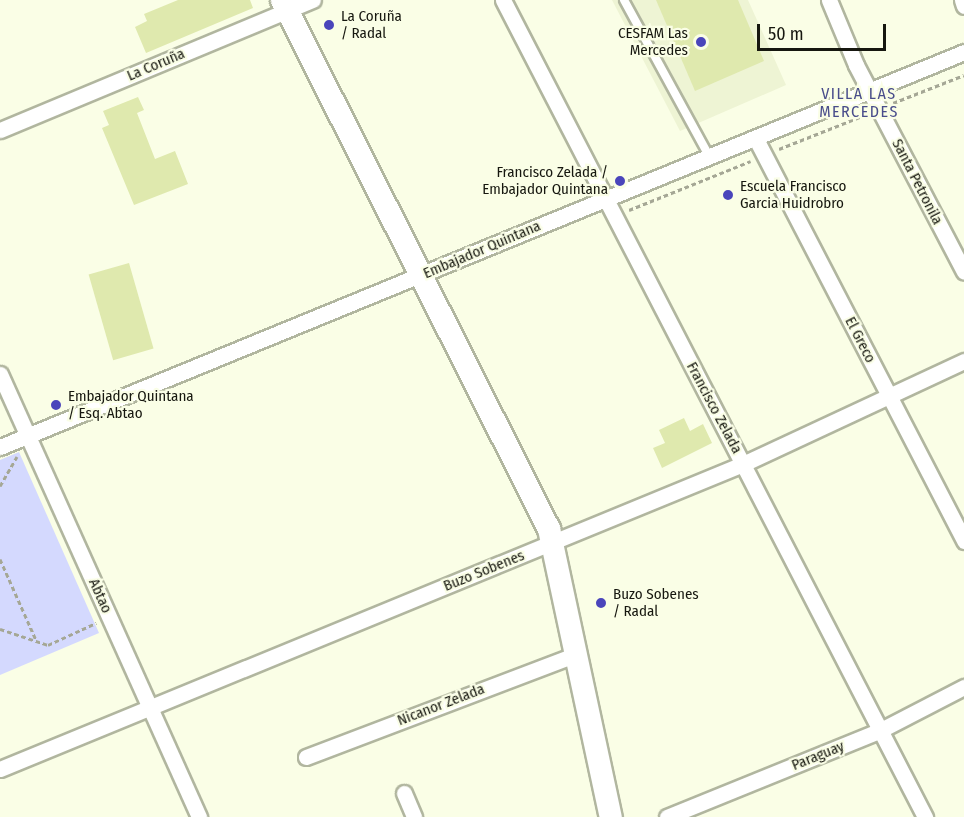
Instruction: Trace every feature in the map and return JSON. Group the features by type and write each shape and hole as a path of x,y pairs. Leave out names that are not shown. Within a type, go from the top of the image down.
{"main road":[{"path":"285,5 554,542 611,817"}],"street":[{"name":"La Coruña","path":"0,130 285,5 313,0"},
{"name":"Francisco Zelada","path":"503,0 925,817"},
{"name":"Santa Petronila","path":"829,0 870,92 964,272"},
{"path":"962,0 964,6"},
{"name":"Embajador Quintana","path":"0,447 964,52"},
{"name":"El Greco","path":"756,139 964,541"},
{"name":"Buzo Sobenes","path":"0,769 743,464 964,361"},
{"name":"Abtao","path":"0,374 22,439 109,617 199,817"},
{"name":"Nicanor Zelada","path":"306,757 577,654"},
{"name":"Paraguay","path":"668,817 879,731 964,687"},
{"path":"404,793 414,817"}],"lane":[{"path":"624,0 710,158"}],"path":[{"path":"614,216 964,75"},
{"path":"0,486 20,452 22,439"},
{"path":"0,560 36,641"},
{"path":"0,629 48,645 109,617"}],"shaded area":[{"name":"CESFAM Las Mercedes","path":"612,0 748,0 786,85 680,131"},
{"path":"19,452 99,633 0,675 0,460"}],"building":[{"path":"178,0 250,0 253,8 146,53 135,27 147,21 144,14"},
{"path":"656,0 738,0 764,61 695,91"},
{"path":"138,97 144,110 137,113 155,159 175,151 188,184 134,205 102,128 109,125 103,111"},
{"path":"129,263 154,349 113,360 89,275"},
{"path":"684,418 690,431 703,424 712,443 662,468 653,448 665,443 659,430"}],"place":[{"name":"La Coruña / Radal","path":"329,25"},
{"name":"CESFAM Las Mercedes","path":"701,42"},
{"name":"Francisco Zelada / Embajador Quintana","path":"620,181"},
{"name":"Escuela Francisco Garcia Huidrobro","path":"728,195"},
{"name":"Embajador Quintana / Esq. Abtao","path":"56,405"},
{"name":"Buzo Sobenes / Radal","path":"601,603"}],"district":[{"name":"VILLA LAS MERCEDES","path":"859,103"}]}
